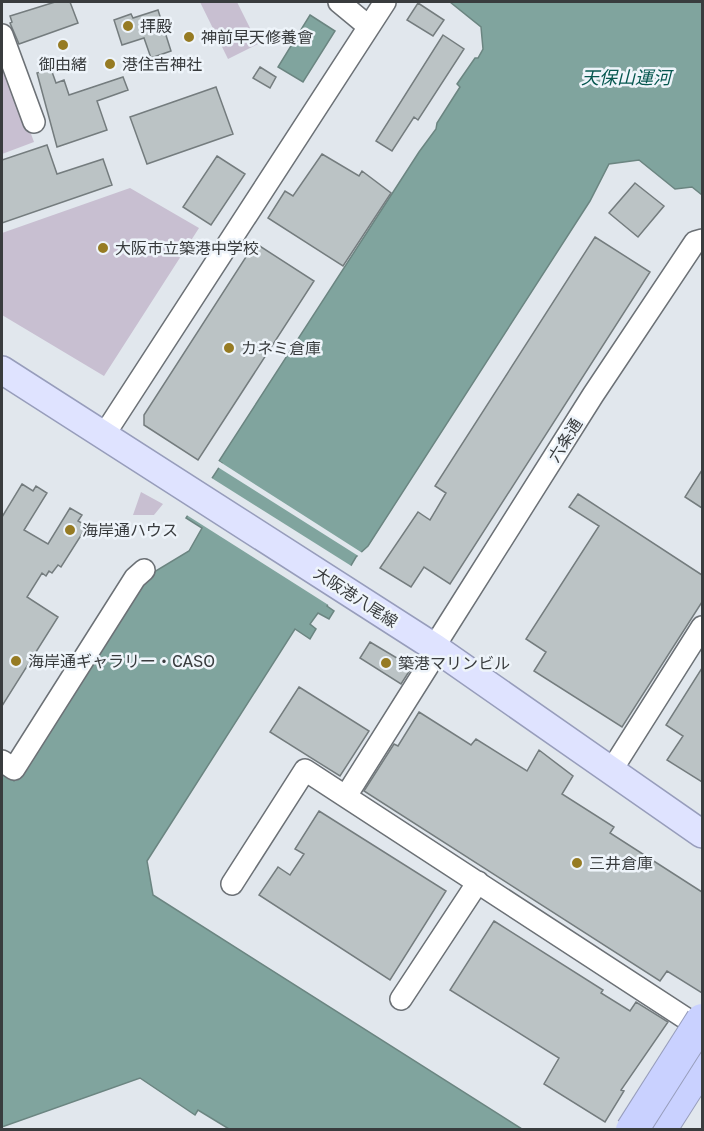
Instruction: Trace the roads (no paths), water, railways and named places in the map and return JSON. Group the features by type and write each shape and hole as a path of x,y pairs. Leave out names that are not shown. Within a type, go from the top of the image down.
{"highway":[{"path":"632,1130 702,1020"},
{"path":"640,1130 702,1030"},
{"path":"660,1130 702,1064"},
{"path":"665,1130 702,1071"}],"main road":[{"name":"大阪港八尾線","path":"2,370 436,649 702,834"}],"street":[{"path":"339,2 368,26"},
{"path":"104,435 385,2"},
{"path":"2,35 34,122"},
{"name":"六条通","path":"346,796 593,395 695,242 702,240"},
{"path":"2,761 14,769 135,578 144,570"},
{"path":"611,771 702,627"},
{"path":"232,884 305,770 702,1030"},
{"path":"401,999 478,882"},
{"path":"649,1130 702,1047"}],"water":[{"name":"天保山運河","path":"450,2 702,2 702,195 692,187 675,189 639,160 609,164 590,201 368,546 356,557 327,606 334,611 329,619 318,613 310,624 316,629 310,639 295,629 147,861 153,895 522,1129 229,1129 198,1110 195,1115 140,1078 2,1127 2,773 14,781 144,578 189,551 202,528 186,518 222,463 219,461 436,129 437,123 460,87 457,84 475,58 478,58 483,49 481,27"},
{"path":"310,15 335,31 303,82 278,67"}],"place":[{"name":"拝殿","path":"128,26"},
{"name":"神前早天修養會","path":"189,37"},
{"name":"御由緒","path":"63,45"},
{"name":"港住吉神社","path":"110,64"},
{"name":"大阪市立築港中学校","path":"103,248"},
{"name":"カネミ倉庫","path":"229,348"},
{"name":"海岸通ハウス","path":"70,530"},
{"name":"海岸通ギャラリー・CASO","path":"16,661"},
{"name":"築港マリンビル","path":"386,663"},
{"name":"三井倉庫","path":"577,863"}]}
